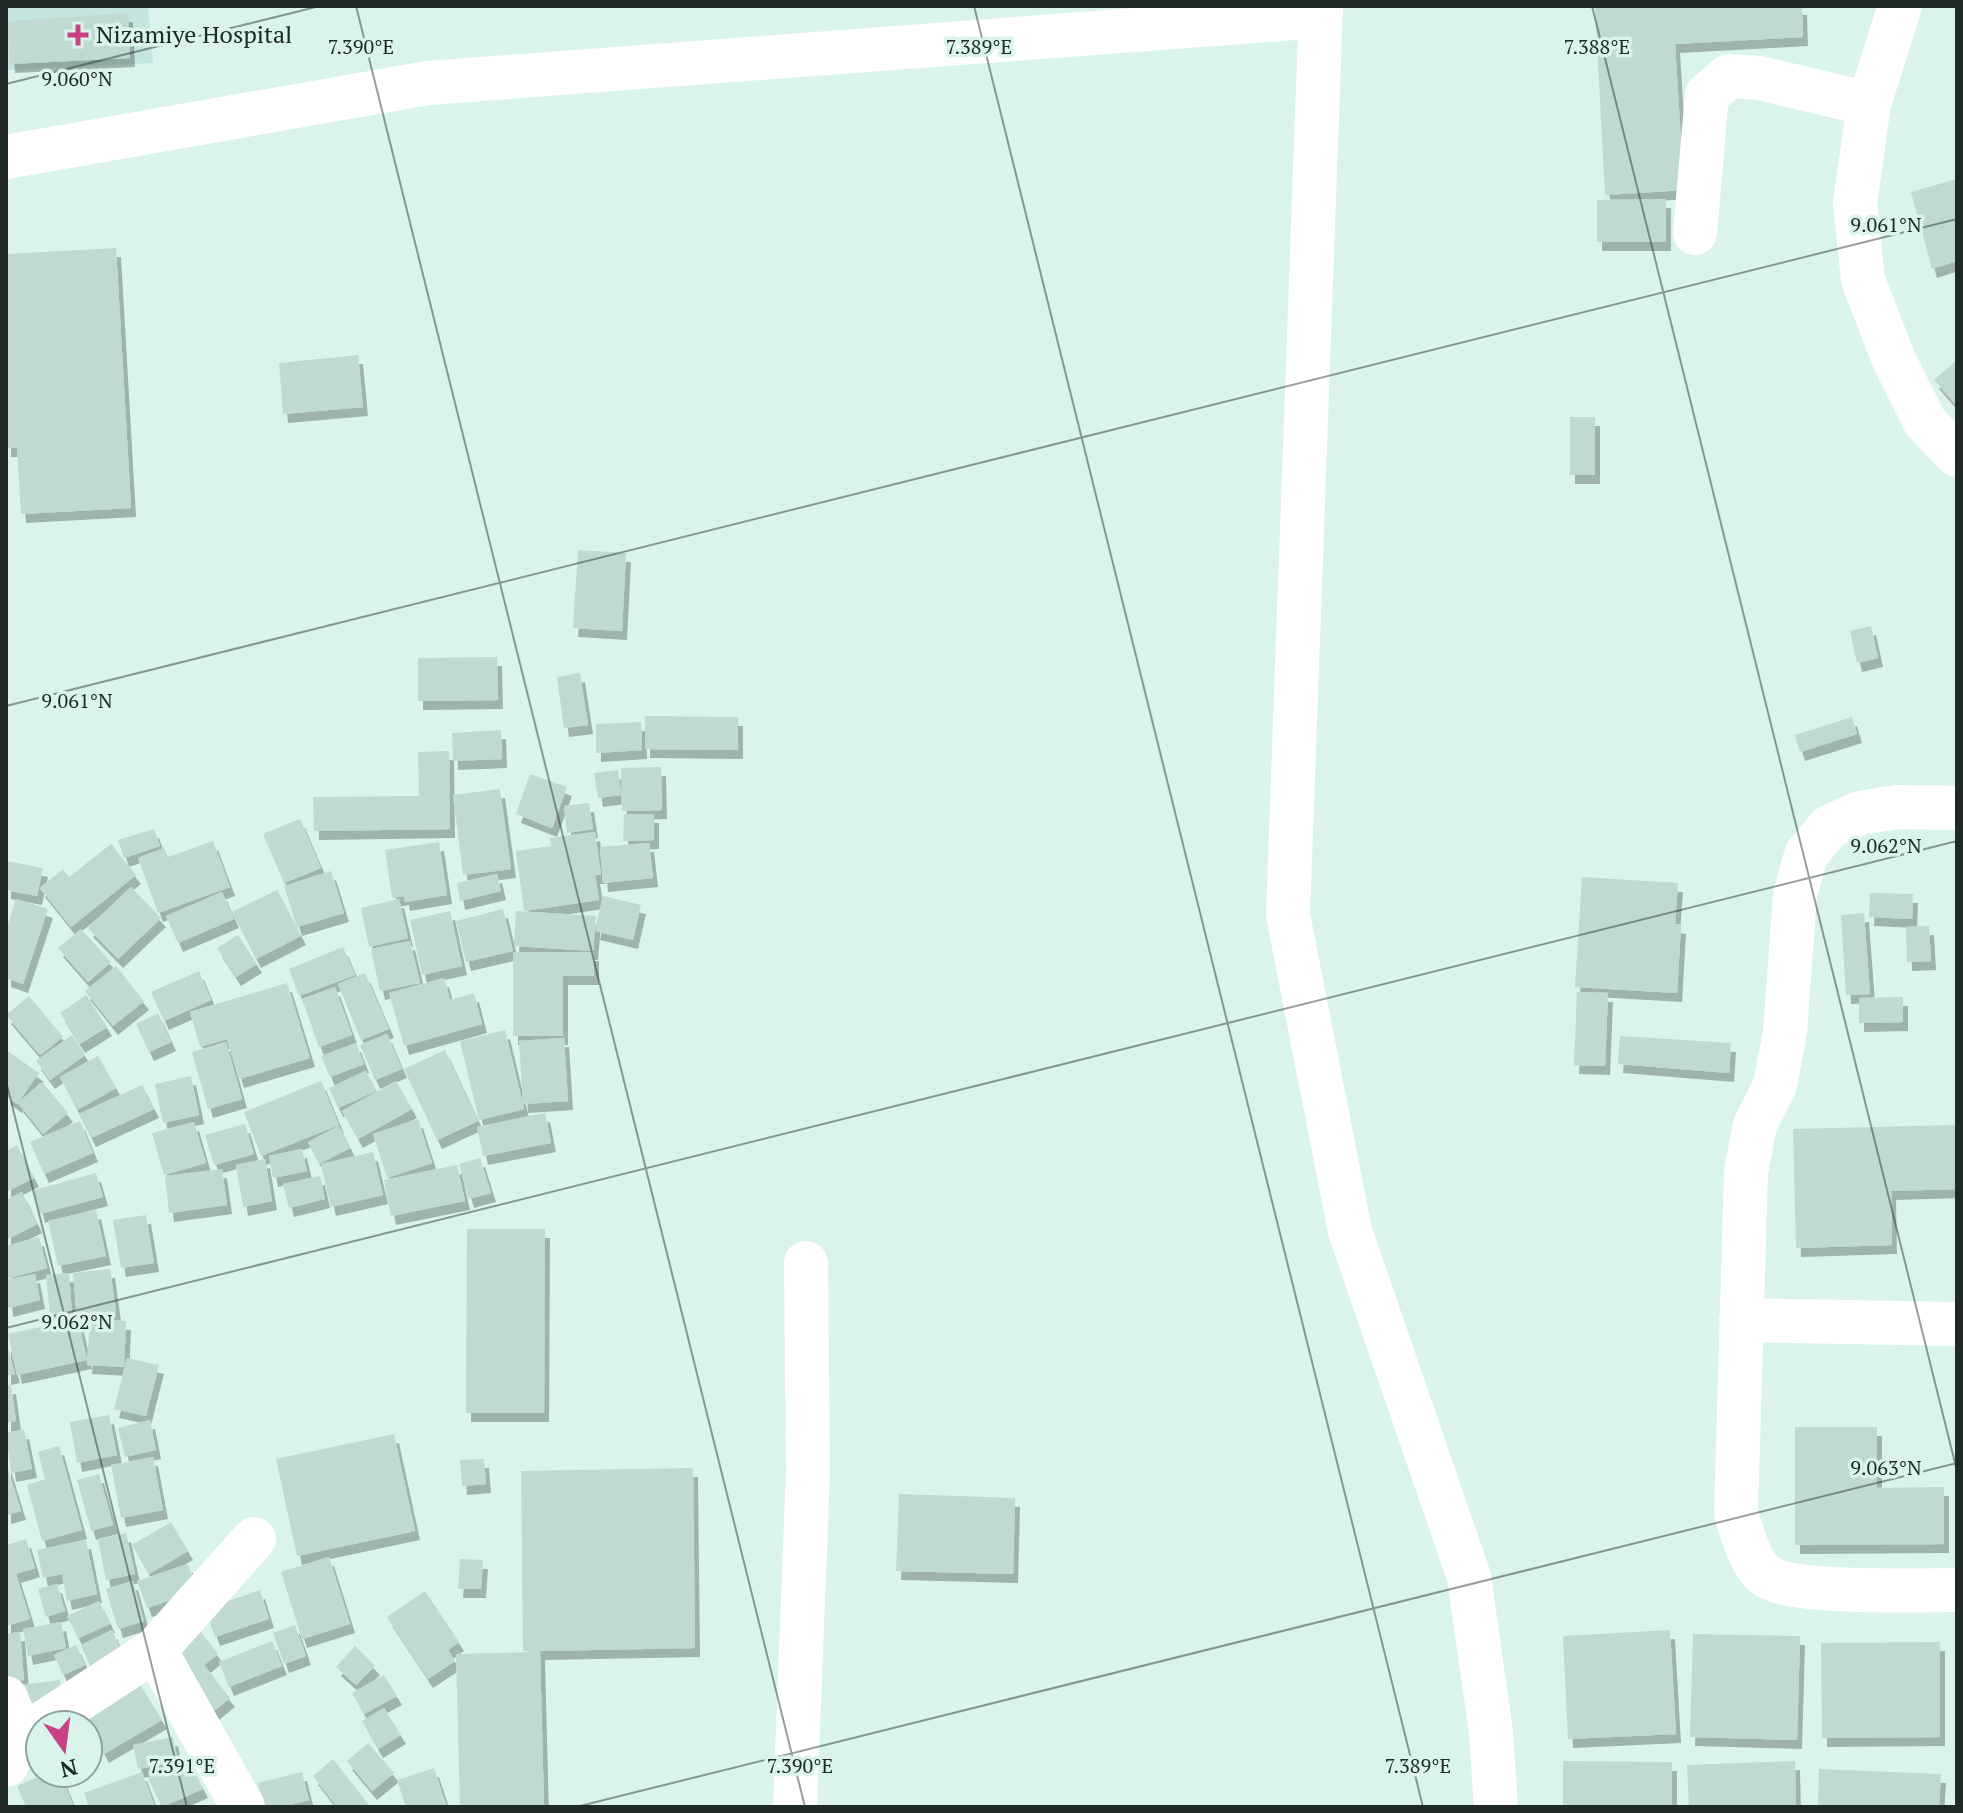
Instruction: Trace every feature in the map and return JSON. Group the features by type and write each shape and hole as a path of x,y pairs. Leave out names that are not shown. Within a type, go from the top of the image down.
{"street":[{"path":"1900,6 1869,104 1855,203 1863,280 1894,360 1925,422 1957,455"},
{"path":"6,157 428,83 1321,11 1288,915 1350,1231 1469,1577 1491,1732 1496,1807"},
{"path":"1695,233 1707,95 1729,76 1760,78 1869,104"},
{"path":"1957,808 1897,807 1860,813 1829,827 1806,855 1795,895 1785,1032 1775,1085 1755,1125 1746,1172 1736,1513 1747,1547 1764,1575 1798,1588 1957,1590"},
{"path":"795,1807 808,1471 806,1263"},
{"path":"1741,1320 1957,1324"},
{"path":"23,1730 155,1650 254,1539"},
{"path":"155,1650 243,1807"}],"shaded area":[{"name":"Nizamiye Hospital","path":"6,6 148,6 153,63 6,70"}],"building":[{"path":"1595,6 1802,6 1803,37 1675,44 1684,190 1605,195"},
{"name":"Nizamiye Hospital","path":"128,13 130,58 10,64 7,21"},
{"path":"1957,179 1957,261 1932,269 1911,192"},
{"path":"1666,199 1666,242 1597,242 1597,200"},
{"path":"116,248 131,508 21,514 17,448 6,448 6,254"},
{"path":"358,355 363,407 283,414 279,363"},
{"path":"1957,360 1957,406 1934,380"},
{"path":"1570,417 1595,417 1595,475 1570,475"},
{"path":"578,550 626,553 622,631 573,628"},
{"path":"1871,626 1878,658 1857,663 1850,631"},
{"path":"497,657 498,700 418,701 418,658"},
{"path":"580,673 588,725 564,728 557,677"},
{"path":"645,716 738,717 738,750 645,749"},
{"path":"1852,717 1857,734 1800,752 1795,735"},
{"path":"641,722 642,750 596,753 596,724"},
{"path":"501,730 502,759 453,761 452,733"},
{"path":"449,751 450,829 314,831 313,797 419,796 418,752"},
{"path":"661,767 662,810 622,811 621,768"},
{"path":"618,770 621,795 598,798 594,773"},
{"path":"530,774 567,787 552,828 516,814"},
{"path":"500,789 511,869 463,875 453,795"},
{"path":"589,803 593,829 567,833 564,806"},
{"path":"624,814 654,814 654,840 623,841"},
{"path":"300,819 321,868 284,883 263,834"},
{"path":"154,829 160,846 124,858 118,840"},
{"path":"595,832 601,875 595,875 599,900 524,911 516,851 551,846 550,838"},
{"path":"213,841 230,887 158,913 138,858 164,848 168,857"},
{"path":"439,842 447,895 405,902 404,896 392,898 385,850"},
{"path":"649,843 653,878 603,883 600,847"},
{"path":"111,844 136,875 71,927 40,888 63,869 69,877"},
{"path":"6,861 43,868 37,896 6,890"},
{"path":"331,871 344,913 297,927 284,886"},
{"path":"497,874 501,891 460,901 457,883"},
{"path":"1582,877 1678,883 1675,924 1681,925 1677,993 1575,987"},
{"path":"131,887 161,918 118,959 88,928"},
{"path":"277,890 301,936 256,959 232,912"},
{"path":"222,892 234,919 178,943 166,916"},
{"path":"1870,893 1913,894 1912,919 1869,917"},
{"path":"603,896 641,905 633,940 595,931"},
{"path":"16,899 48,909 23,984 6,978 6,930"},
{"path":"399,899 408,938 369,947 361,908"},
{"path":"503,909 513,951 466,962 456,921"},
{"path":"450,911 462,966 422,975 410,920"},
{"path":"516,911 596,916 593,951 514,946"},
{"path":"1864,913 1870,994 1846,995 1841,915"},
{"path":"1929,926 1931,961 1907,962 1906,927"},
{"path":"81,929 111,962 88,982 58,948"},
{"path":"238,935 257,964 236,977 217,948"},
{"path":"410,941 420,983 380,991 371,949"},
{"path":"343,947 355,975 299,996 289,969"},
{"path":"513,952 594,952 594,976 563,976 563,1036 513,1036"},
{"path":"116,966 144,1001 113,1026 85,991"},
{"path":"199,971 211,1000 164,1021 151,992"},
{"path":"365,973 389,1029 361,1040 338,984"},
{"path":"444,978 450,1000 474,993 482,1024 404,1046 389,993"},
{"path":"287,983 310,1058 239,1079 227,1039 200,1047 190,1012"},
{"path":"335,987 352,1035 319,1047 302,999"},
{"path":"1577,992 1608,993 1605,1066 1574,1065"},
{"path":"86,995 107,1027 80,1044 60,1013"},
{"path":"29,996 63,1037 40,1055 6,1015"},
{"path":"1903,997 1903,1022 1859,1023 1859,998"},
{"path":"158,1013 171,1042 149,1052 136,1024"},
{"path":"505,1030 524,1109 479,1120 460,1041"},
{"path":"387,1034 402,1069 375,1080 360,1045"},
{"path":"72,1035 85,1055 50,1080 36,1061"},
{"path":"1620,1036 1731,1043 1729,1073 1618,1064"},
{"path":"564,1038 568,1101 523,1104 519,1041"},
{"path":"226,1042 242,1099 208,1109 192,1052"},
{"path":"356,1043 364,1064 330,1077 321,1056"},
{"path":"6,1050 39,1073 17,1104 6,1096"},
{"path":"445,1050 478,1121 437,1140 404,1069"},
{"path":"98,1056 116,1088 77,1110 60,1077"},
{"path":"366,1071 376,1091 338,1108 329,1088"},
{"path":"191,1076 199,1115 163,1123 155,1084"},
{"path":"321,1081 339,1125 261,1156 244,1112"},
{"path":"396,1081 412,1109 358,1139 342,1111"},
{"path":"42,1082 68,1113 43,1134 18,1103"},
{"path":"142,1085 154,1109 91,1138 79,1114"},
{"path":"545,1113 551,1143 483,1156 477,1127"},
{"path":"418,1119 432,1163 387,1178 373,1134"},
{"path":"80,1121 93,1153 44,1174 30,1142"},
{"path":"194,1122 206,1163 164,1175 152,1133"},
{"path":"245,1124 254,1154 214,1165 205,1135"},
{"path":"1956,1125 1957,1189 1891,1191 1892,1245 1796,1248 1793,1129"},
{"path":"339,1126 350,1148 319,1164 308,1142"},
{"path":"17,1145 34,1178 6,1192 6,1151"},
{"path":"302,1149 307,1171 273,1178 269,1156"},
{"path":"373,1152 383,1195 331,1207 321,1164"},
{"path":"480,1158 491,1193 469,1199 459,1164"},
{"path":"265,1159 272,1201 243,1207 236,1165"},
{"path":"457,1165 465,1201 391,1216 384,1180"},
{"path":"222,1169 227,1205 169,1213 165,1176"},
{"path":"96,1173 103,1197 40,1214 34,1190"},
{"path":"320,1176 325,1199 289,1208 283,1184"},
{"path":"22,1192 37,1224 6,1240 6,1200"},
{"path":"96,1210 106,1256 58,1266 48,1221"},
{"path":"146,1215 154,1263 121,1268 113,1220"},
{"path":"467,1229 545,1229 544,1413 466,1413"},
{"path":"39,1237 47,1268 6,1279 6,1246"},
{"path":"110,1269 116,1312 77,1317 73,1273"},
{"path":"69,1273 72,1314 50,1316 46,1275"},
{"path":"35,1274 40,1300 8,1308 6,1280"},
{"path":"78,1319 87,1360 17,1375 8,1334"},
{"path":"90,1319 126,1321 124,1367 87,1365"},
{"path":"6,1341 15,1374 6,1376"},
{"path":"127,1358 159,1365 146,1416 114,1409"},
{"path":"11,1385 16,1421 6,1423 6,1386"},
{"path":"109,1415 117,1455 77,1463 70,1422"},
{"path":"150,1420 156,1450 125,1457 118,1428"},
{"path":"1795,1427 1877,1427 1877,1488 1944,1487 1944,1544 1795,1545"},
{"path":"24,1430 32,1469 11,1473 6,1433"},
{"path":"394,1434 415,1531 297,1556 276,1459"},
{"path":"59,1446 82,1530 42,1541 27,1485 45,1479 38,1452"},
{"path":"153,1457 163,1510 121,1518 111,1465"},
{"path":"484,1459 486,1484 462,1486 460,1460"},
{"path":"6,1462 21,1511 6,1515"},
{"path":"693,1468 695,1648 540,1651 544,1807 460,1807 456,1654 537,1652 523,1651 521,1471"},
{"path":"99,1474 113,1525 91,1531 77,1480"},
{"path":"899,1494 1015,1498 1013,1574 896,1571"},
{"path":"171,1522 188,1551 149,1574 132,1545"},
{"path":"126,1533 135,1574 106,1580 98,1539"},
{"path":"26,1539 35,1568 16,1574 30,1619 6,1626 6,1545"},
{"path":"86,1540 97,1594 67,1601 62,1574 43,1578 37,1550"},
{"path":"329,1557 350,1624 302,1639 281,1572"},
{"path":"460,1559 483,1560 481,1589 458,1589"},
{"path":"188,1564 197,1591 147,1608 137,1581"},
{"path":"133,1581 144,1621 118,1629 106,1589"},
{"path":"57,1584 65,1611 46,1617 38,1589"},
{"path":"260,1590 269,1619 215,1637 205,1609"},
{"path":"425,1591 459,1642 448,1650 455,1661 428,1679 387,1617"},
{"path":"99,1601 110,1624 78,1638 67,1616"},
{"path":"61,1622 66,1648 28,1656 23,1629"},
{"path":"295,1625 306,1656 284,1664 273,1633"},
{"path":"197,1627 218,1654 204,1665 230,1698 209,1715 162,1655"},
{"path":"112,1630 125,1659 93,1673 81,1645"},
{"path":"1670,1630 1676,1734 1568,1739 1563,1636"},
{"path":"20,1632 24,1680 6,1682 6,1634"},
{"path":"1693,1634 1800,1636 1797,1740 1690,1737"},
{"path":"272,1641 282,1666 229,1687 219,1662"},
{"path":"1940,1642 1940,1737 1822,1738 1821,1643"},
{"path":"76,1645 85,1665 63,1675 54,1655"},
{"path":"355,1646 375,1666 356,1685 336,1667"},
{"path":"384,1675 397,1696 364,1714 352,1693"},
{"path":"60,1680 62,1703 15,1708 12,1686"},
{"path":"138,1681 162,1720 104,1754 104,1709 92,1709"},
{"path":"384,1708 401,1735 378,1749 362,1721"},
{"path":"173,1737 178,1762 138,1769 133,1745"},
{"path":"368,1743 394,1773 372,1791 347,1761"},
{"path":"187,1758 203,1789 162,1807 148,1778"},
{"path":"333,1759 369,1805 367,1807 337,1807 313,1776"},
{"path":"1563,1761 1672,1762 1672,1807 1563,1807"},
{"path":"1795,1761 1796,1807 1689,1807 1687,1765"},
{"path":"434,1768 447,1807 406,1807 397,1780"},
{"path":"1819,1769 1941,1774 1939,1807 1818,1807"},
{"path":"142,1772 155,1807 89,1807 84,1793 104,1789 104,1786"},
{"path":"302,1772 309,1800 282,1807 264,1807 258,1783"},
{"path":"24,1783 24,1789 67,1789 74,1807 26,1807 17,1786"}],"place":[{"name":"Nizamiye Hospital","path":"78,35"}]}
